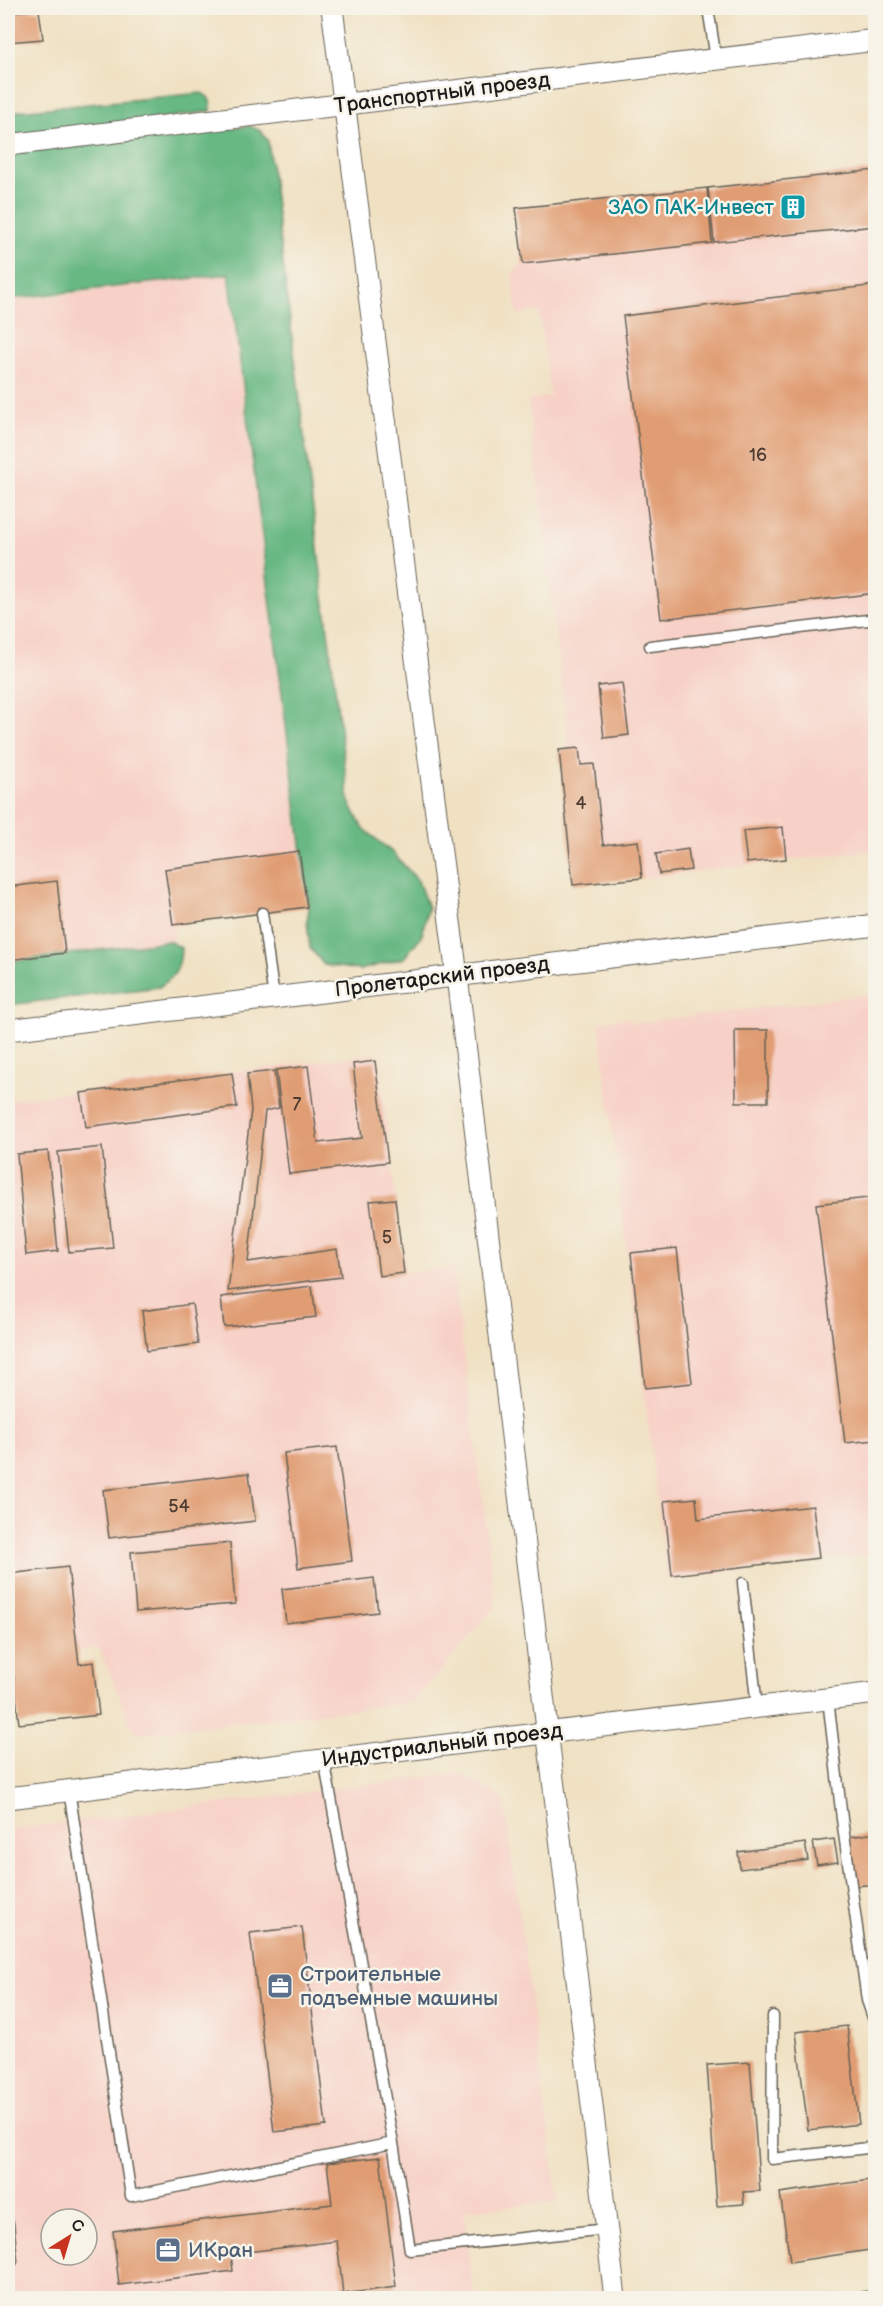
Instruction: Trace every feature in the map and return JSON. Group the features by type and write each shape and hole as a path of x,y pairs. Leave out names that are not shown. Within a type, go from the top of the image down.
{"street":[{"path":"332,8 457,976 615,2298"},
{"name":"Транспортный проезд","path":"8,145 876,40"},
{"name":"Пролетарский проезд","path":"8,1030 876,925"},
{"name":"Индустриальный проезд","path":"8,1798 876,1693"}],"lane":[{"path":"708,8 716,59"},
{"path":"650,646 876,619"},
{"path":"262,913 274,998"},
{"path":"743,1583 757,1707"},
{"path":"828,1699 866,1989 876,2026"},
{"path":"324,1759 410,2250 607,2229"},
{"path":"69,1790 131,2196 393,2143"},
{"path":"773,2016 772,2160 876,2147"},
{"path":"8,2223 12,2261 8,2262"},
{"path":"858,2298 876,2296"}],"shaded area":[{"path":"875,169 875,850 642,878 638,842 603,845 594,764 581,765 579,748 569,750 528,400 550,396 539,311 517,314 512,275 521,265 514,208"},
{"path":"227,274 307,907 173,925 175,939 8,960 8,302"},
{"path":"875,994 875,1554 667,1579 599,1022 626,1018 635,1023"},
{"path":"378,1054 405,1273 453,1268 496,1606 413,1703 135,1734 99,1648 8,1659 8,1100"},
{"path":"459,1773 504,1799 558,2202 464,2210 474,2298 8,2298 8,1830"}],"green space":[{"path":"202,93 211,103 211,111 8,141 8,112"},
{"path":"250,126 261,131 268,141 349,802 363,828 393,853 418,881 428,908 422,935 404,958 360,970 324,965 310,948 307,921 309,908 229,274 8,299 8,153"},
{"path":"169,941 181,948 180,961 173,975 159,987 8,1005 8,962"}],"building":[{"path":"39,10 43,39 8,42 8,12"},
{"name":"ЗАО ПАК-Инвест","path":"876,170 876,226 714,242 708,188"},
{"path":"707,188 712,243 523,264 516,208"},
{"path":"876,285 876,593 661,619 623,316"},
{"path":"622,683 629,735 604,738 598,686"},
{"path":"579,748 581,765 594,764 603,845 638,841 642,878 573,885 559,750"},
{"path":"783,827 786,859 747,863 743,831"},
{"path":"688,849 691,870 659,874 656,854"},
{"path":"299,851 307,907 173,925 165,869"},
{"path":"57,881 65,953 8,960 8,887"},
{"path":"735,1030 768,1030 768,1102 736,1102"},
{"path":"375,1061 388,1162 289,1174 276,1070 308,1066 318,1143 362,1138 353,1064"},
{"path":"274,1071 279,1108 265,1111 248,1262 337,1249 341,1277 228,1291 251,1110 247,1074"},
{"path":"232,1073 237,1107 86,1127 81,1093"},
{"path":"102,1147 113,1248 69,1252 58,1152"},
{"path":"48,1151 58,1251 26,1255 17,1154"},
{"path":"876,1197 876,1440 845,1443 816,1204"},
{"path":"395,1199 404,1273 379,1276 370,1201"},
{"path":"677,1248 692,1383 645,1388 631,1253"},
{"path":"312,1286 316,1317 224,1327 221,1297"},
{"path":"192,1304 198,1344 147,1351 142,1311"},
{"path":"337,1447 352,1561 298,1568 284,1453"},
{"path":"249,1473 255,1521 109,1538 103,1490"},
{"path":"696,1498 698,1519 813,1506 819,1558 672,1575 664,1501"},
{"path":"230,1543 235,1604 136,1612 131,1552"},
{"path":"68,1567 79,1664 93,1662 99,1715 19,1724 8,1626 8,1574"},
{"path":"374,1578 378,1612 286,1623 282,1589"},
{"path":"876,1833 876,1884 856,1886 849,1837"},
{"path":"834,1839 838,1862 817,1865 813,1842"},
{"path":"805,1843 808,1860 740,1869 738,1852"},
{"path":"302,1927 326,2126 274,2132 250,1933"},
{"path":"847,2026 859,2124 808,2130 796,2032"},
{"path":"750,2062 760,2191 743,2192 744,2204 717,2206 707,2065"},
{"path":"380,2157 396,2287 343,2294 337,2241 231,2254 233,2271 119,2285 113,2231 332,2204 327,2163"},
{"path":"876,2179 876,2249 790,2262 780,2193"}],"place":[{"name":"ЗАО ПАК-Инвест","path":"793,207"},
{"name":"Строительные подъемные машины","path":"280,1986"},
{"name":"ИКран","path":"168,2250"}]}
